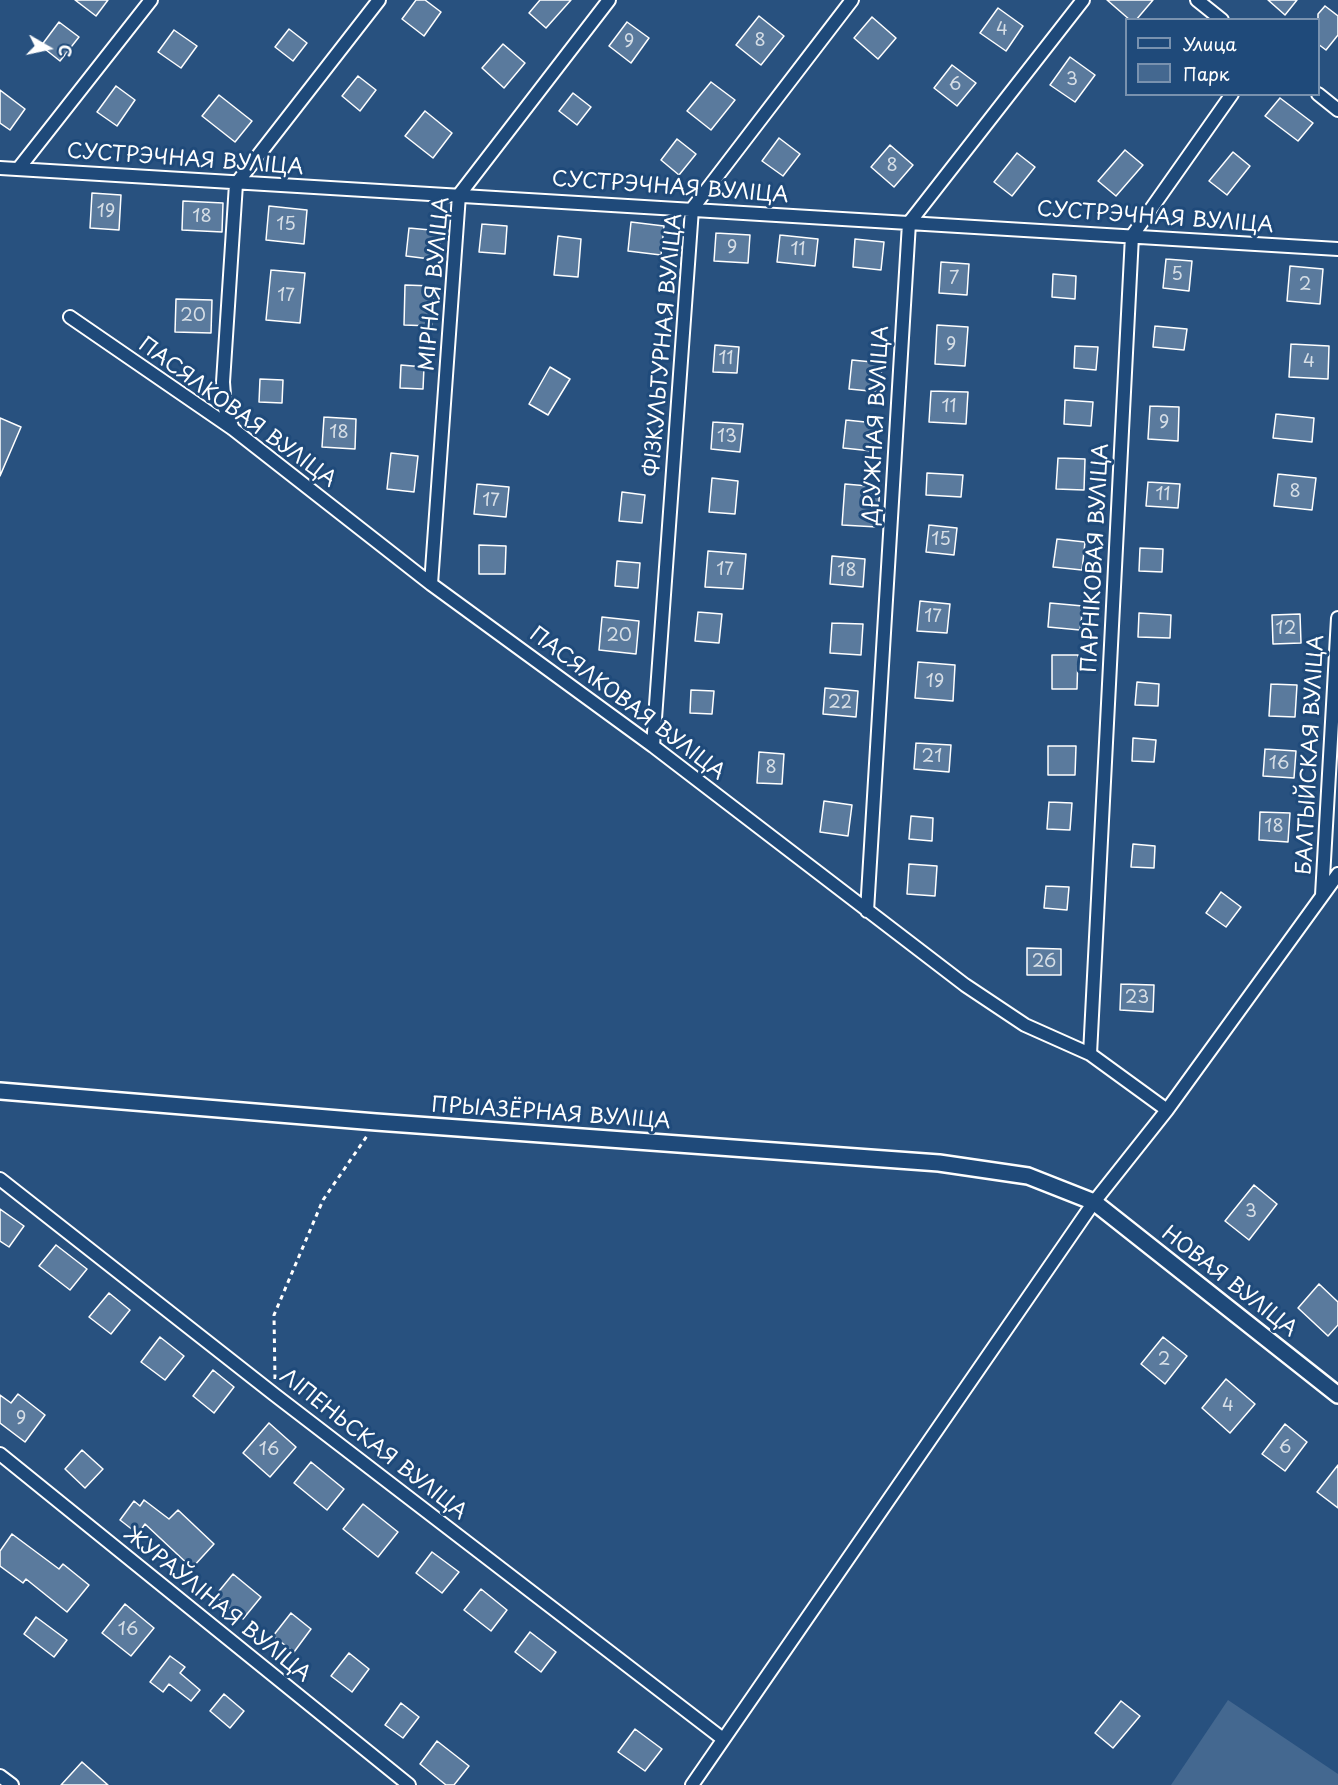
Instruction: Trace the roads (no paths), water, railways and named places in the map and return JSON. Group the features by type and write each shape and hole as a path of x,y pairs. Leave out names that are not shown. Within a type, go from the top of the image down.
{"street":[{"path":"19,168 151,0"},
{"path":"233,429 225,409 223,382 236,184 379,0"},
{"name":"МІРНАЯ ВУЛІЦА","path":"431,584 459,195 609,0"},
{"name":"ФІЗКУЛЬТУРНАЯ ВУЛІЦА","path":"653,746 692,209 852,0"},
{"path":"909,222 1083,0"},
{"path":"1197,0 1220,18"},
{"path":"1132,236 1231,96"},
{"path":"1320,96 1338,111"},
{"name":"СУСТРЭЧНАЯ ВУЛІЦА","path":"0,168 1338,249"},
{"name":"ДРУЖНАЯ ВУЛІЦА","path":"867,911 909,222"},
{"name":"ПАРНІКОВАЯ ВУЛІЦА","path":"1090,1054 1132,236"},
{"name":"ПАСЯЛКОВАЯ ВУЛІЦА","path":"69,317 233,429 431,584 653,746 965,985 1025,1025 1090,1054 1167,1110"},
{"name":"БАЛТЫЙСКАЯ ВУЛІЦА","path":"1322,895 1338,618"},
{"path":"692,1785 1094,1202 1167,1110 1338,874"},
{"name":"ПРЫАЗЁРНАЯ ВУЛІЦА","path":"0,1091 376,1122 939,1163 1028,1176 1094,1202"},
{"name":"ЛІПЕНЬСКАЯ ВУЛІЦА","path":"0,1179 275,1395 723,1739"},
{"name":"НОВАЯ ВУЛІЦА","path":"1094,1202 1338,1395"},
{"name":"ЖУРАЎЛІНАЯ ВУЛІЦА","path":"0,1454 409,1785"},
{"path":"0,1776 12,1785"}]}
